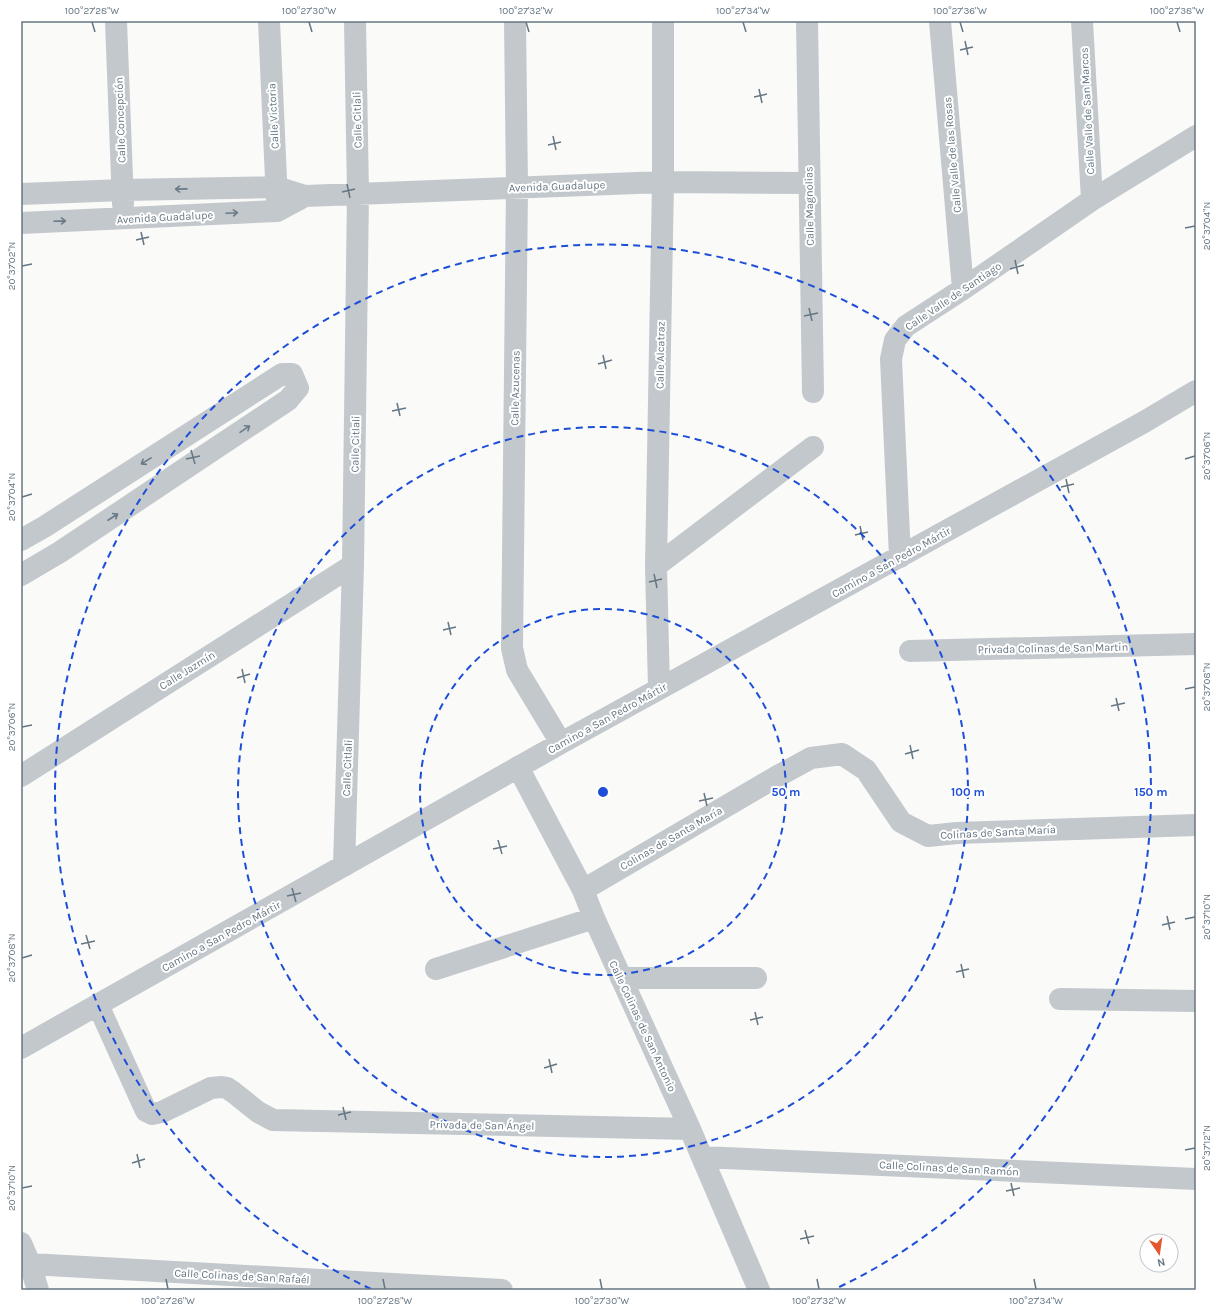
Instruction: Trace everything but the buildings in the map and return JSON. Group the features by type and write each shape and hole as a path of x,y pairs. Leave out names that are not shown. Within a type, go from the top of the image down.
{"street":[{"name":"Calle Concepción","path":"116,21 124,219"},
{"name":"Calle Victoria","path":"269,21 277,211"},
{"name":"Calle Citlali","path":"344,866 353,565 358,194 355,21"},
{"name":"Calle Azucenas","path":"515,21 517,187 512,648 517,670 561,743"},
{"name":"Calle Alcatraz","path":"659,689 656,566 663,182 663,21"},
{"name":"Calle Magnolias","path":"807,21 813,392"},
{"name":"Calle Valle de las Rosas","path":"940,21 963,289"},
{"name":"Calle Valle de San Marcos","path":"1082,21 1092,200"},
{"name":"Calle Valle de Santiago","path":"900,557 891,359 895,340 906,326 963,289 1092,200 1196,136"},
{"name":"Avenida Guadalupe","path":"21,194 276,187 305,196 663,182 809,183"},
{"name":"Avenida Guadalupe","path":"21,223 277,211 305,196"},
{"path":"21,540 44,527 282,374 292,374 298,388 288,400 60,552 21,575"},
{"name":"Camino a San Pedro Mártir","path":"21,1048 518,767 1144,422 1196,391"},
{"path":"207,422 223,444"},
{"path":"175,443 191,466"},
{"path":"656,566 813,447"},
{"path":"78,504 95,528"},
{"path":"44,527 60,552"},
{"name":"Calle Jazmín","path":"21,776 353,565"},
{"name":"Privada Colinas de San Martin","path":"910,651 1196,644"},
{"name":"Colinas de Santa María","path":"583,890 811,758 842,754 866,770 901,822 928,836 957,833 1196,825"},
{"name":"Calle Colinas de San Antonio","path":"518,767 583,890 594,918 690,1129 759,1290"},
{"path":"436,969 594,918"},
{"path":"621,978 756,978"},
{"path":"1060,999 1196,1001"},
{"name":"Privada de San Ángel","path":"98,1005 146,1111 152,1114 162,1112 212,1088 222,1087 227,1088 258,1112 274,1120 690,1129"},
{"name":"Calle Colinas de San Ramón","path":"702,1157 1196,1179"},
{"path":"21,1243 30,1264 38,1290"},
{"name":"Calle Colinas de San Rafaél","path":"30,1264 502,1290"}]}
